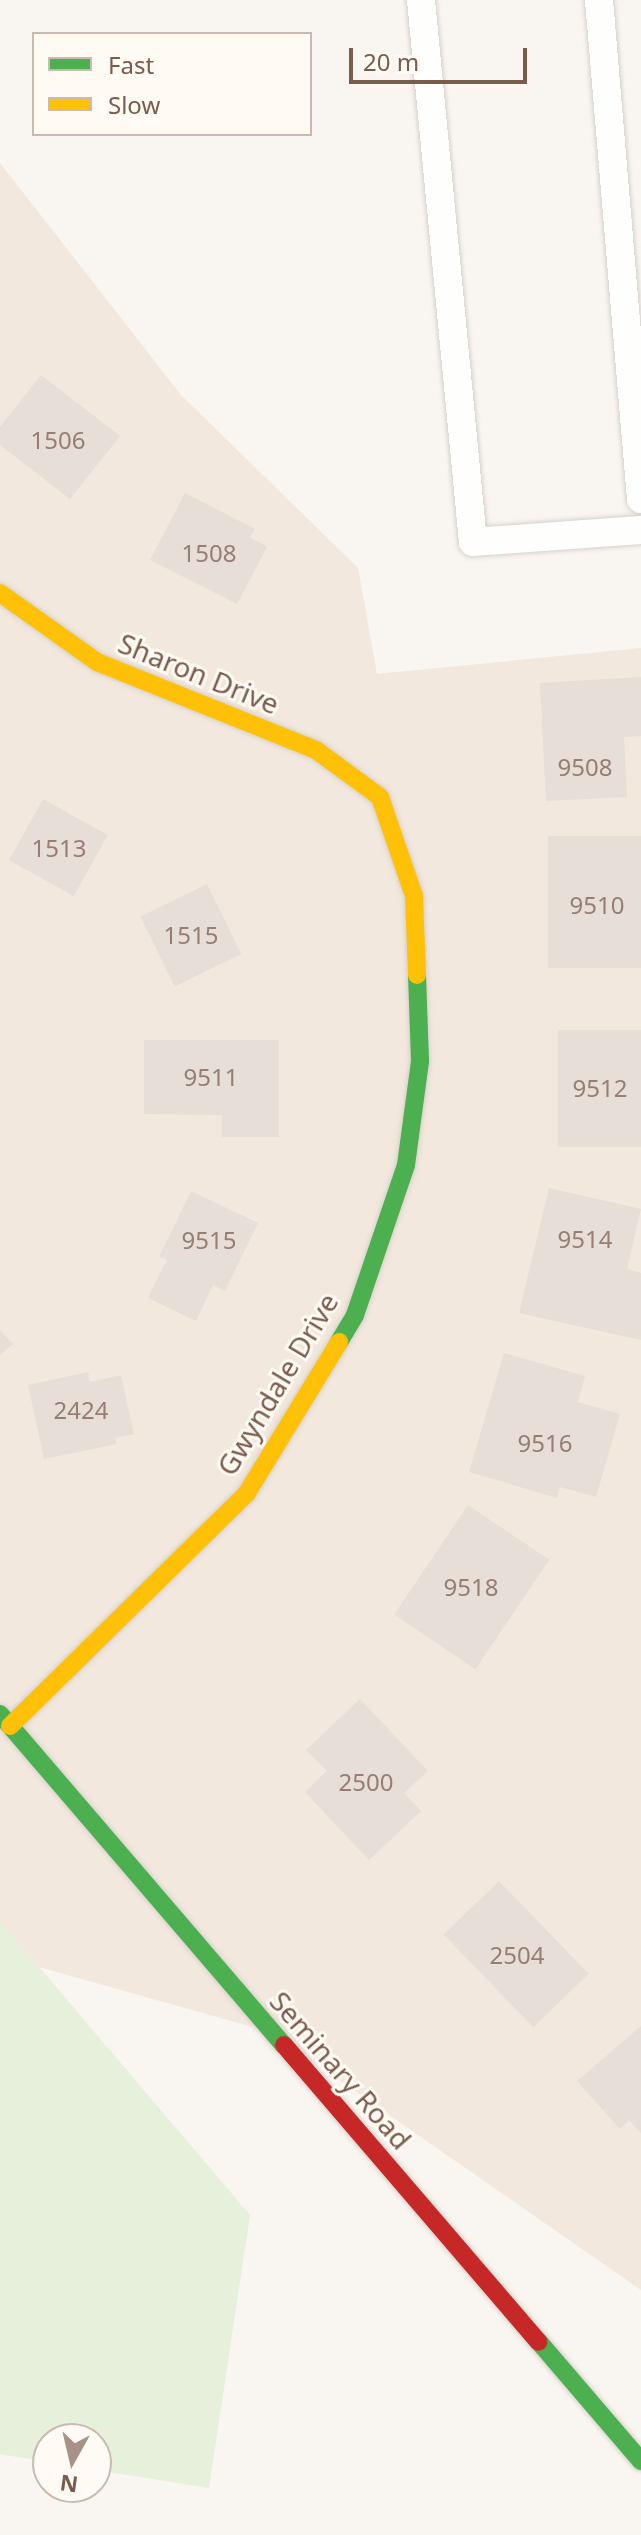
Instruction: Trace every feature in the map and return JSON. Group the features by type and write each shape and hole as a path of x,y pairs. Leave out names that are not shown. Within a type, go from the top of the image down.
{"street":[{"name":"Sharon Drive","path":"0,593 97,662 316,750 380,797"},
{"name":"Gwyndale Drive","path":"5,1720 247,1493 355,1315 406,1165 420,1061 414,896 380,797"},
{"name":"Seminary Road","path":"5,1720 641,2461"}],"lane":[{"path":"421,0 473,542 641,530"},
{"path":"599,0 641,499"}],"shaded area":[{"path":"0,163 181,395 358,568 377,674 641,648 641,2290 270,2032 0,1956"}],"green space":[{"path":"0,1921 250,2215 209,2488 112,2473 112,2423 32,2423 32,2459 0,2454"}],"building":[{"path":"41,375 120,436 70,499 0,445 0,427"},
{"path":"185,493 255,529 250,537 267,547 237,604 150,560"},
{"path":"641,677 641,736 624,737 627,797 546,801 540,683"},
{"path":"43,799 108,835 74,896 9,860"},
{"path":"548,836 641,836 641,968 548,968"},
{"path":"207,884 241,954 175,987 140,916"},
{"path":"558,1030 641,1030 641,1147 558,1147"},
{"path":"144,1040 279,1040 279,1137 222,1137 222,1115 144,1114"},
{"path":"549,1188 641,1209 627,1269 641,1273 641,1340 519,1313"},
{"path":"191,1191 258,1223 225,1291 213,1285 196,1321 148,1298 167,1260 159,1257"},
{"path":"0,1330 13,1344 0,1355"},
{"path":"504,1353 585,1376 578,1402 620,1414 596,1497 560,1487 557,1498 469,1472"},
{"path":"88,1372 90,1382 121,1375 134,1434 115,1438 117,1444 44,1459 28,1385"},
{"path":"468,1505 549,1560 475,1669 394,1614"},
{"path":"360,1699 428,1771 404,1793 421,1811 369,1860 305,1792 327,1771 306,1750"},
{"path":"499,1881 589,1974 533,2027 444,1934"},
{"path":"641,2026 641,2133 629,2120 620,2129 577,2081"}],"traffic: fast":[{"path":"339,1342 355,1315 406,1165 420,1061 417,975"},
{"path":"0,1714 284,2045"},
{"path":"539,2342 641,2461"}],"traffic: slow":[{"path":"0,593 97,662 316,750 380,797 414,896 417,975"},
{"path":"10,1726 247,1493 339,1342"}],"traffic: jam":[{"path":"284,2045 539,2342"}]}
